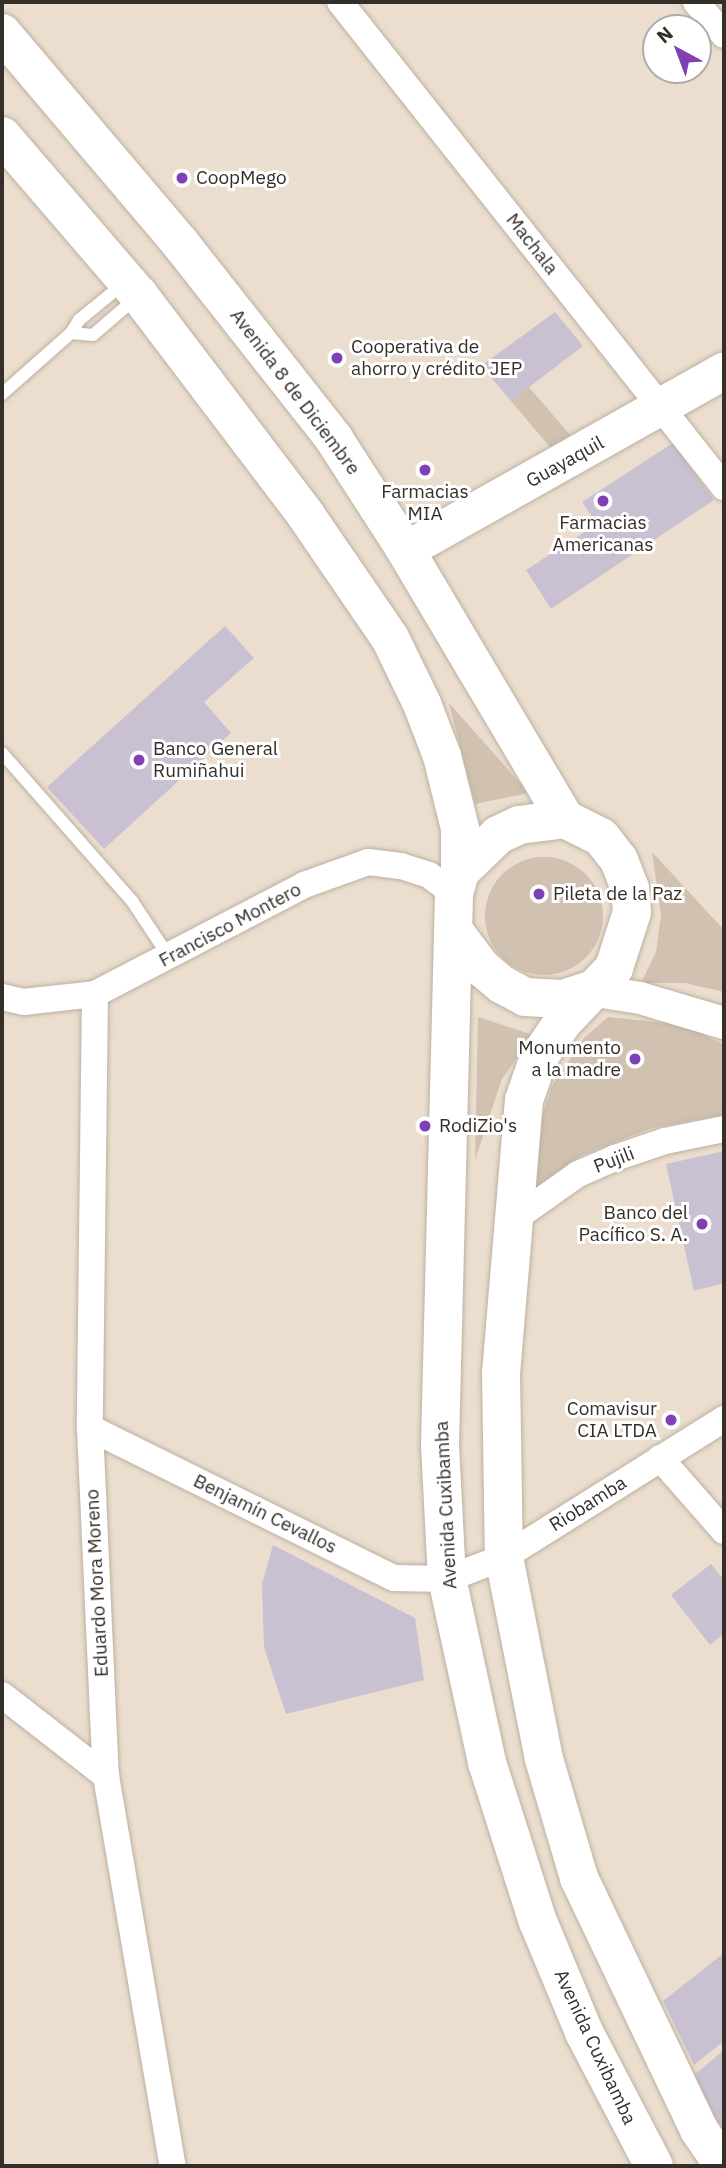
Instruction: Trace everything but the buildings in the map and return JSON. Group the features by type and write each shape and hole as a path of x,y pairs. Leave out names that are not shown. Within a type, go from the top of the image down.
{"main road":[{"name":"Avenida 8 de Diciembre","path":"2,33 180,243 334,439 405,551 565,819"},
{"path":"2,136 133,288 305,514 390,638 442,756 460,828 454,931 482,968 501,984 524,997 563,999 590,990"},
{"name":"Guayaquil","path":"405,551 662,408 724,370"},
{"path":"457,883 498,835 519,825 565,819 601,837 619,860 630,888 632,912 624,944 614,968 590,990 539,1057 524,1100 501,1372 504,1557 544,1759 579,1878 699,2130 724,2166"},
{"name":"Avenida Cuxibamba","path":"454,931 440,1444 447,1579 487,1762 537,1919 584,2032 654,2166"}],"street":[{"name":"Machala","path":"340,2 724,487"},
{"path":"696,2 724,35"},
{"name":"Francisco Montero","path":"2,997 23,1002 95,994 304,885 368,862 401,866 457,883"},
{"path":"590,990 640,998 724,1023"},
{"name":"Eduardo Mora Moreno","path":"95,994 90,1428 106,1776 173,2166"},
{"name":"Pujili","path":"516,1218 578,1174 615,1158 665,1141 724,1129"},
{"name":"Riobamba","path":"447,1579 504,1557 724,1419"},
{"name":"Benjamín Cevallos","path":"90,1428 394,1578 447,1579"},
{"path":"660,1458 724,1531"},
{"path":"2,1695 106,1776"}],"lane":[{"path":"71,333 93,335 133,288"},
{"path":"2,394 71,333 79,320 133,288"},
{"path":"2,753 132,901 170,957"}],"shaded area":[{"path":"529,387 570,435 550,447 511,401"},
{"path":"449,703 529,793 475,804"},
{"path":"652,852 724,930 724,992 685,983 641,983 656,952 661,915"},
{"path":"544,857 567,861 586,874 599,893 603,916 599,939 586,958 567,971 544,975 521,971 502,958 489,939 485,916 489,893 502,874 521,861"},
{"path":"478,1017 533,1035 502,1079 475,1160"},
{"path":"608,1017 667,1023 696,1031 724,1045 724,1115 652,1128 582,1155 529,1192 543,1113 552,1086 584,1038"}],"place":[{"name":"CoopMego","path":"182,178"},
{"name":"Cooperativa de ahorro y crédito JEP","path":"337,358"},
{"name":"Farmacias MIA","path":"425,470"},
{"name":"Farmacias Americanas","path":"603,501"},
{"name":"Banco General Rumiñahui","path":"139,760"},
{"name":"Pileta de la Paz","path":"539,894"},
{"name":"Monumento a la madre","path":"635,1059"},
{"name":"RodiZio's","path":"425,1126"},
{"name":"Banco del Pacífico S. A.","path":"702,1224"},
{"name":"Comavisur CIA LTDA","path":"671,1420"}]}
